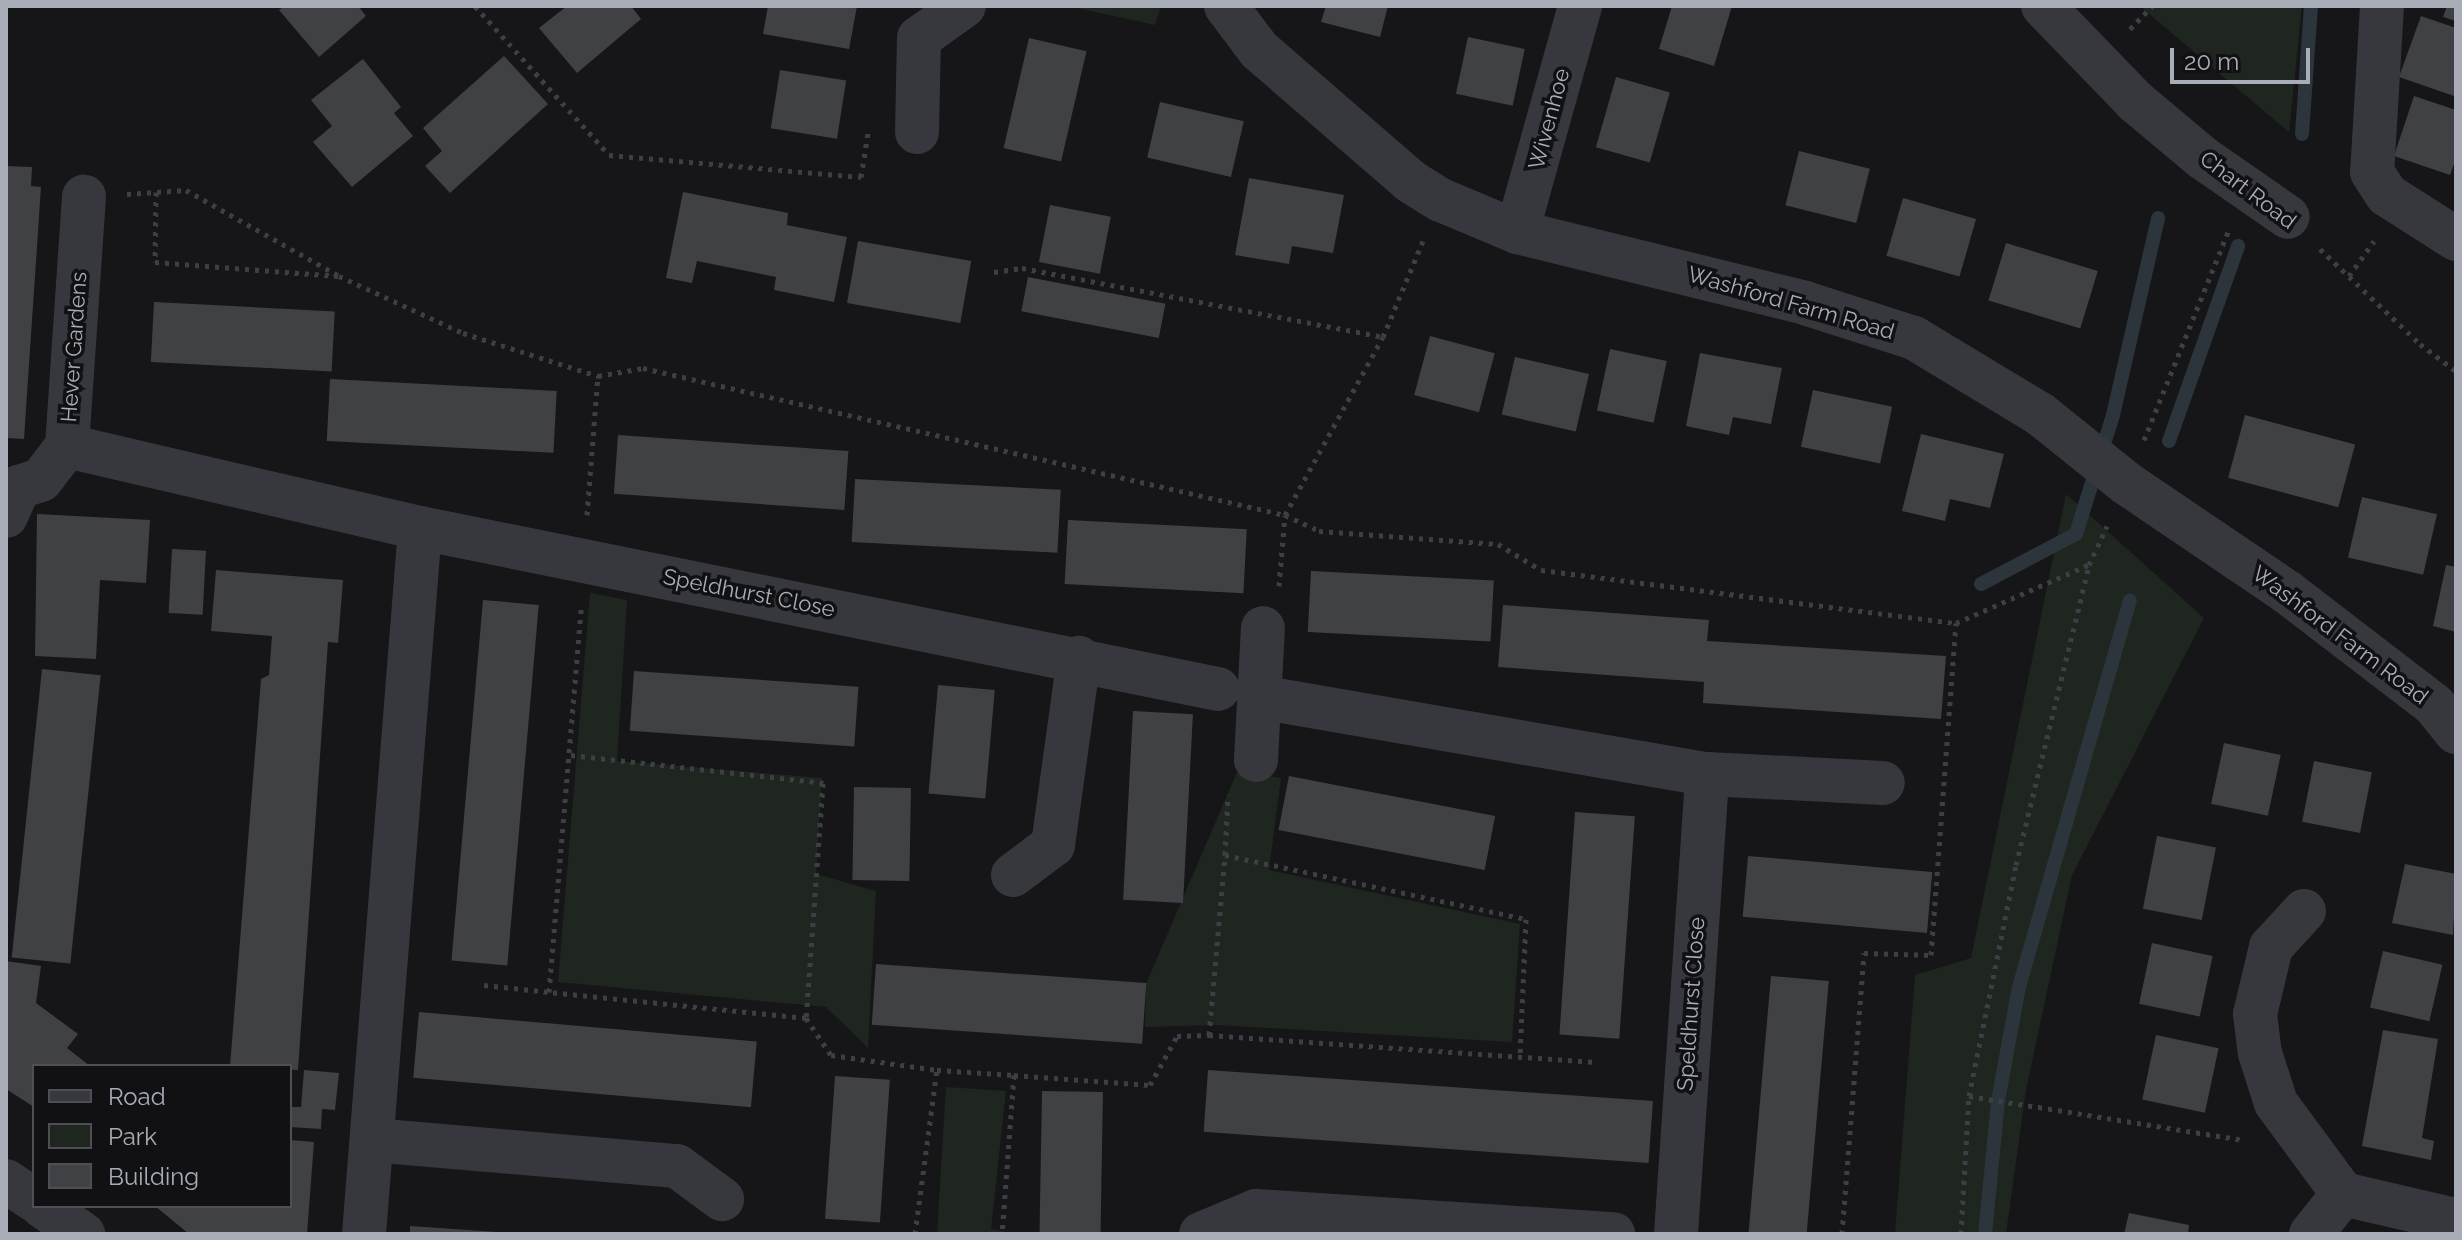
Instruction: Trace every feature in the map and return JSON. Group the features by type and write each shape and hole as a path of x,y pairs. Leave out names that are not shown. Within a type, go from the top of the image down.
{"street":[{"path":"917,132 919,38 964,6"},
{"name":"Washford Farm Road","path":"1226,6 1259,50 1410,181 1441,200 1517,232 1805,303 1914,338 2040,414 2126,483 2287,592 2434,705 2456,732"},
{"name":"Wivenhoe","path":"1517,232 1580,6"},
{"name":"Chart Road","path":"2043,6 2136,102 2288,217"},
{"path":"2382,6 2372,172 2387,195 2456,239"},
{"name":"Hever Gardens","path":"6,516 19,487 41,480 67,446 84,197"},
{"name":"Speldhurst Close","path":"67,446 420,528 1079,658 1238,693 1707,774 1883,783"},
{"path":"364,1234 420,528"},
{"path":"1256,760 1238,693 1263,628"},
{"path":"1013,875 1053,845 1079,658"},
{"name":"Speldhurst Close","path":"1676,1234 1707,774"},
{"path":"2304,911 2271,947 2255,1014 2260,1053 2276,1103 2343,1194 2456,1220"},
{"path":"372,1140 677,1166 722,1199"},
{"path":"6,1181 32,1199"},
{"path":"2311,1234 2343,1194"},
{"path":"45,1208 83,1234"},
{"path":"1201,1234 1256,1211 1613,1234"}],"path":[{"path":"475,6 609,155 861,177 871,118 917,132"},
{"path":"2126,483 2246,188"},
{"path":"84,197 186,190 339,276 463,333 598,376 643,368 1285,515 1319,531 1498,544 1541,570 1956,623 2089,565 2016,865 1969,1096 1961,1234"},
{"path":"156,192 155,262 339,276"},
{"path":"1263,628 1272,617 1282,571 1285,515 1383,337 1441,200"},
{"name":"Chart Road","path":"2288,217 2420,344 2456,371"},
{"path":"994,272 1022,268 1383,337"},
{"path":"1842,1234 1864,953 1931,955 1956,623"},
{"path":"549,992 571,755 823,783 806,1018 831,1055 937,1070 1150,1085 1177,1036 1209,1035 1592,1062"},
{"path":"1209,1035 1225,855 1526,919 1520,1056"},
{"path":"484,985 806,1018"},
{"path":"915,1234 937,1070"},
{"path":"1002,1234 1014,1075"},
{"path":"1969,1096 2260,1142 2300,1134"}],"green space":[{"path":"1068,6 1161,6 1155,25"},
{"path":"2140,6 2302,6 2289,132 2148,13"},
{"path":"2066,494 2204,618 2072,875 2026,1090 2006,1234 1895,1234 1915,975 1971,958"},
{"path":"590,593 627,600 617,761 822,778 816,874 876,891 868,1048 826,1007 558,982"},
{"path":"1237,772 1281,778 1269,870 1520,924 1512,1042 1217,1025 1145,1027 1146,984"},
{"path":"946,1087 1006,1091 991,1229 1017,1234 937,1234"}],"building":[{"path":"284,6 358,6 366,16 319,57 279,10"},
{"path":"567,6 631,6 641,19 577,73 539,28"},
{"path":"768,6 857,6 849,49 763,34"},
{"path":"1326,6 1388,6 1380,37 1321,22"},
{"path":"1672,6 1732,6 1714,66 1659,49"},
{"path":"2447,6 2456,6 2456,21 2443,17"},
{"path":"2421,16 2456,28 2454,96 2399,77"},
{"path":"1468,37 1525,49 1513,106 1456,94"},
{"path":"1029,38 1086,51 1061,161 1004,148"},
{"path":"504,56 548,104 450,193 425,166 442,151 423,128"},
{"path":"363,59 401,107 394,113 413,136 352,187 313,142 332,126 311,100"},
{"path":"780,70 846,80 837,139 771,128"},
{"path":"1616,77 1670,92 1650,163 1596,147"},
{"path":"2414,96 2456,110 2456,158 2450,175 2394,156"},
{"path":"1160,102 1244,121 1231,177 1147,158"},
{"path":"1799,151 1870,169 1856,223 1785,205"},
{"path":"6,166 32,167 31,186 41,187 24,439 6,438"},
{"path":"1249,178 1344,195 1333,253 1292,246 1289,264 1235,255"},
{"path":"683,192 788,213 787,225 847,237 834,302 774,290 776,277 697,261 692,283 666,278"},
{"path":"1903,198 1976,219 1960,277 1886,256"},
{"path":"1050,205 1111,217 1100,274 1039,262"},
{"path":"858,241 971,261 960,323 847,303"},
{"path":"2006,243 2098,271 2080,328 1988,300"},
{"path":"1028,277 1165,304 1159,338 1021,311"},
{"path":"154,302 335,311 332,371 151,362"},
{"path":"1430,336 1495,353 1479,412 1414,395"},
{"path":"1610,349 1667,361 1654,423 1597,411"},
{"path":"1700,353 1782,368 1771,424 1733,417 1729,435 1686,426"},
{"path":"1515,357 1589,374 1576,432 1502,414"},
{"path":"330,379 557,391 553,453 327,441"},
{"path":"1813,390 1892,407 1880,464 1801,447"},
{"path":"2245,415 2355,445 2338,507 2228,478"},
{"path":"1921,434 2004,454 1990,508 1950,499 1945,521 1902,511"},
{"path":"618,435 848,451 844,510 614,494"},
{"path":"855,479 1061,490 1057,553 852,542"},
{"path":"2362,497 2437,514 2423,575 2348,557"},
{"path":"37,514 150,520 146,583 100,580 96,659 35,656"},
{"path":"1068,520 1247,529 1243,593 1065,584"},
{"path":"172,549 206,551 203,615 169,613"},
{"path":"2446,565 2456,567 2456,632 2433,626"},
{"path":"216,570 343,580 338,643 328,642 298,1070 292,1070 292,1064 230,1064 261,679 269,675 272,636 211,631"},
{"path":"1311,571 1494,581 1491,641 1308,632"},
{"path":"483,600 539,605 507,966 451,961"},
{"path":"1503,605 1709,620 1707,641 1946,656 1941,719 1703,703 1704,682 1498,667"},
{"path":"42,669 101,675 70,964 12,957"},
{"path":"634,671 858,687 854,747 630,731"},
{"path":"938,685 995,690 985,799 929,794"},
{"path":"1133,711 1193,714 1183,903 1123,900"},
{"path":"2224,743 2281,755 2268,816 2211,804"},
{"path":"2314,761 2372,772 2360,833 2302,822"},
{"path":"1289,776 1495,816 1485,870 1279,830"},
{"path":"854,787 911,788 909,881 852,880"},
{"path":"1575,812 1635,816 1619,1039 1559,1034"},
{"path":"2157,836 2216,847 2202,920 2143,909"},
{"path":"1748,856 1932,872 1927,933 1743,917"},
{"path":"2405,864 2456,874 2453,935 2392,923"},
{"path":"2152,943 2213,956 2200,1017 2139,1004"},
{"path":"2383,951 2442,965 2429,1021 2370,1008"},
{"path":"6,961 41,966 36,1003 78,1034 67,1048 87,1064 32,1064 32,1106 6,1089"},
{"path":"876,964 1146,983 1142,1044 872,1025"},
{"path":"1771,976 1829,981 1807,1234 1748,1234"},
{"path":"419,1012 757,1042 751,1107 413,1078"},
{"path":"2383,1030 2438,1039 2422,1138 2434,1141 2431,1160 2362,1146"},
{"path":"2156,1035 2219,1048 2205,1113 2142,1100"},
{"path":"304,1070 339,1073 335,1110 322,1109 321,1129 292,1127 292,1107 301,1107"},
{"path":"1208,1070 1653,1101 1649,1163 1204,1132"},
{"path":"835,1076 890,1080 880,1222 825,1219"},
{"path":"1042,1091 1103,1092 1101,1234 1040,1234"},
{"path":"292,1140 314,1142 307,1234 189,1234 157,1208 292,1208"},
{"path":"2129,1213 2189,1225 2188,1234 2124,1234"},
{"path":"410,1226 497,1232 497,1234 410,1234"}],"waterway":[{"path":"2302,134 2311,6"},
{"path":"1981,584 2076,534 2113,415 2158,218"},
{"path":"2169,441 2238,246"},
{"path":"1985,1234 1998,1101 2019,987 2130,601"}]}
